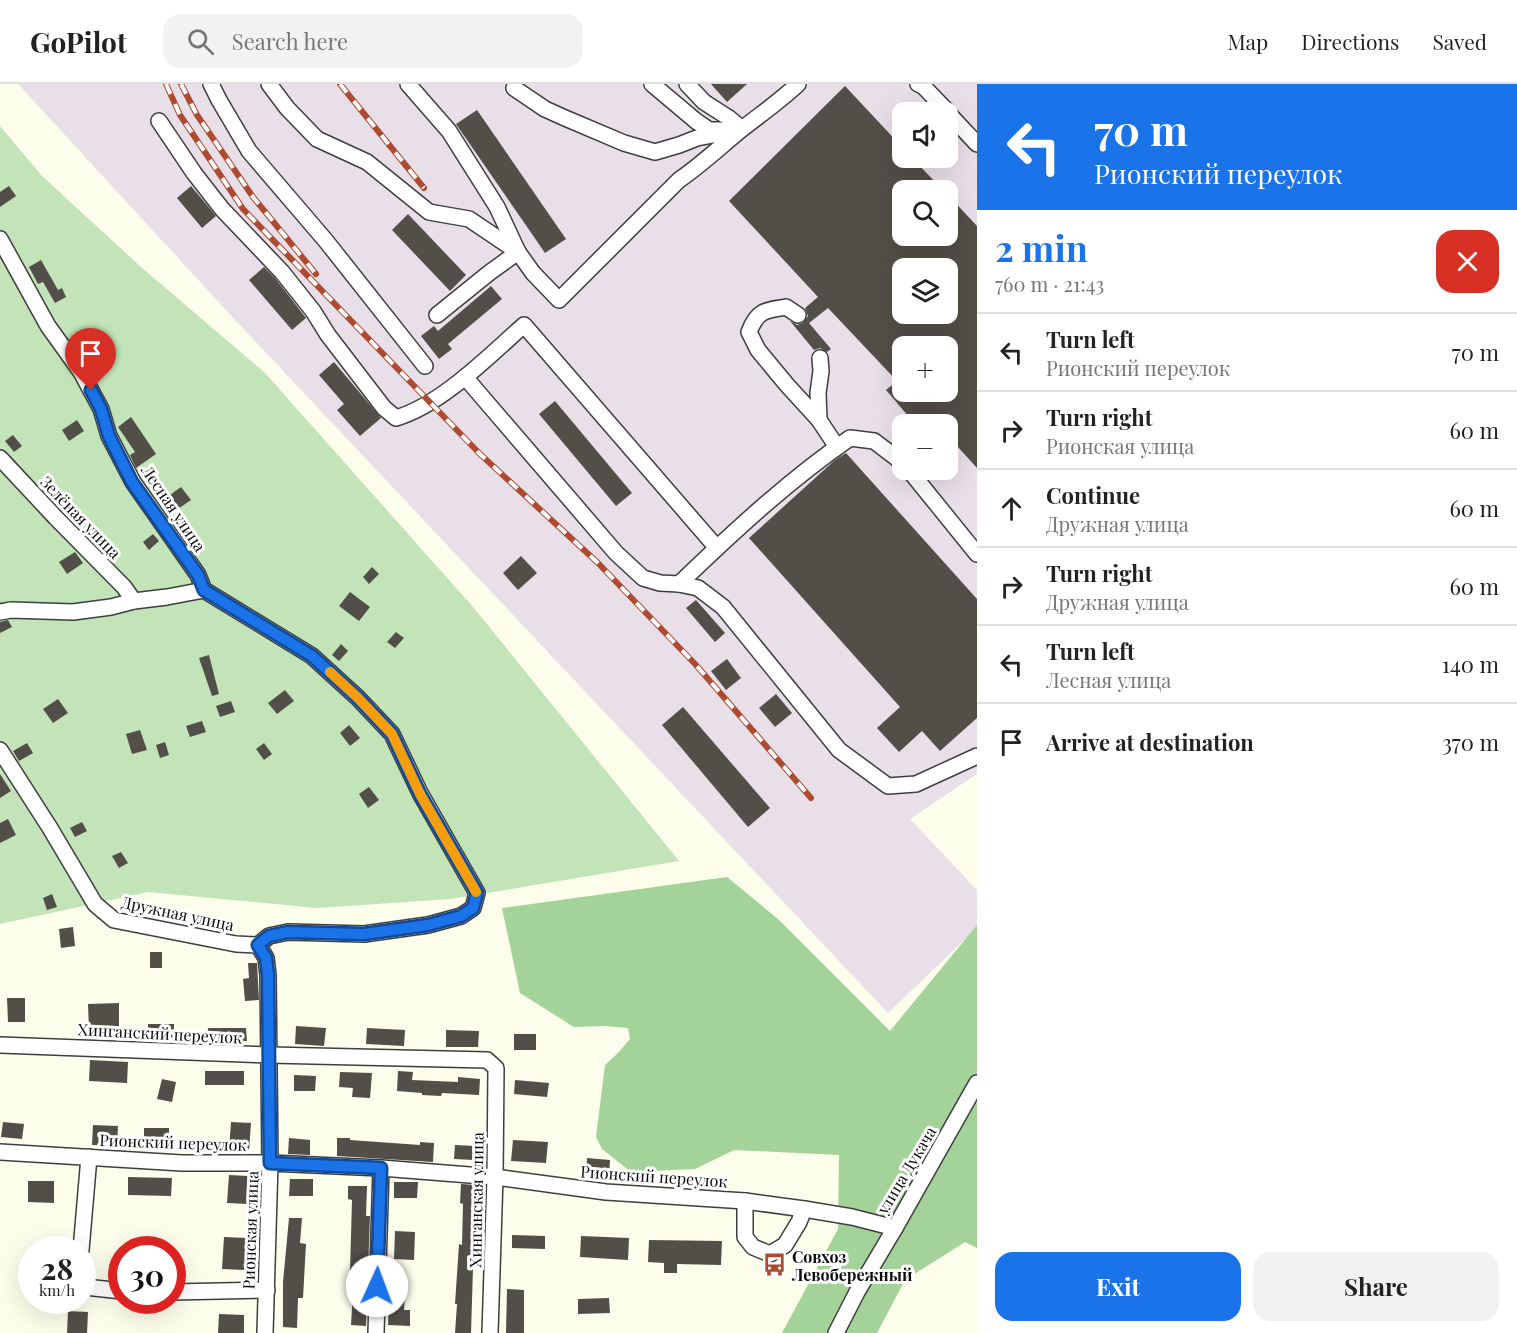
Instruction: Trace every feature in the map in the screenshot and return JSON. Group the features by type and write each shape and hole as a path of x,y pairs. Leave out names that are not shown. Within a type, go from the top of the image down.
{"street":[{"path":"211,84 249,150 326,241 425,366"},
{"path":"269,84 287,108 317,138 367,162 429,212 469,219 518,252"},
{"path":"408,84 449,131 497,207 518,252 533,273 559,300 679,180 780,101 798,84"},
{"path":"652,84 709,130 742,129"},
{"path":"687,84 704,102 742,129"},
{"path":"918,84 923,86 938,102"},
{"path":"514,88 545,109 624,143 655,152 697,138 742,129"},
{"path":"159,121 222,208 282,272 384,408 396,418 410,414 430,403 465,377 524,326 717,548"},
{"path":"958,124 977,144"},
{"name":"Лесная улица","path":"0,239 48,326 86,381 101,409 109,436 132,482 198,575 204,590"},
{"path":"437,315 518,252"},
{"path":"798,315 786,307 769,309 754,318 749,332 758,350 819,420 837,447"},
{"path":"819,420 820,358"},
{"path":"465,377 616,553 643,578 660,583 698,588 723,607 839,750 888,786 916,784 977,756"},
{"path":"680,584 761,508 850,438 874,441 892,455"},
{"name":"Зелёная улица","path":"0,458 135,601"},
{"path":"917,480 977,554"},
{"path":"0,612 11,610 73,612 204,590"},
{"name":"Дружная улица","path":"0,750 95,904 114,920 236,944 258,945 269,936 288,932 364,934 428,925 461,916 473,908 477,893 420,794 392,734 358,698 312,656 204,590"},
{"path":"258,945 266,958 268,975 270,1056"},
{"name":"Хинганский переулок","path":"0,1045 270,1056 487,1060 496,1068"},
{"name":"Рионская улица","path":"265,1333 270,1163 270,1056"},
{"name":"Хинганская улица","path":"490,1333 496,1068"},
{"name":"улица Дукача","path":"804,1209 852,1217 895,1228 977,1083"},
{"name":"Рионский переулок","path":"0,1152 182,1163 270,1163 381,1168 495,1177 606,1192 745,1201 804,1209"},
{"path":"82,1236 89,1157"},
{"path":"376,1333 381,1168"},
{"path":"745,1201 745,1237 753,1247 770,1254 785,1245 800,1222 804,1209"},
{"path":"836,1333 895,1228"},
{"path":"186,1292 267,1290"}],"shaded area":[{"path":"18,84 977,84 977,774 910,819 977,890 977,928 888,1013 237,322"}],"green space":[{"path":"0,126 42,176 141,267 265,373 473,607 679,861 451,899 317,908 148,892 0,924"},
{"path":"727,877 779,920 890,1031 977,925 977,1248 965,1242 905,1280 877,1333 782,1333 838,1229 839,1155 734,1150 695,1169 631,1172 602,1149 596,1137 605,1065 630,1039 628,1028 574,1027 520,993 502,908"}],"building":[{"path":"711,84 747,84 727,102"},
{"path":"845,86 892,136 892,168 922,168 933,180 892,180 892,246 958,246 958,206 977,226 977,468 958,447 958,414 906,414 896,402 958,402 958,336 892,336 892,376 828,308 809,323 831,349 827,352 820,348 814,350 790,321 797,325 803,323 808,316 805,308 818,297 729,201"},
{"path":"477,110 566,239 545,253 456,124"},
{"path":"9,186 16,196 0,207 0,192"},
{"path":"191,186 216,216 202,228 177,198"},
{"path":"408,214 466,275 450,291 392,230"},
{"path":"41,260 58,290 62,288 66,297 55,303 43,282 38,284 29,267"},
{"path":"264,267 306,318 292,330 249,280"},
{"path":"491,286 502,299 448,344 452,349 439,359 421,336 434,326 438,331"},
{"path":"334,362 381,418 360,436 337,410 344,404 319,375"},
{"path":"892,385 892,397 886,390"},
{"path":"555,401 632,493 616,506 539,414"},
{"path":"131,417 156,454 136,468 130,455 135,452 118,427"},
{"path":"77,420 84,431 69,441 62,430"},
{"path":"13,435 22,446 14,452 5,441"},
{"path":"846,453 977,599 977,718 940,751 922,731 899,752 877,728 900,707 749,538 835,460"},
{"path":"181,487 191,500 172,513 163,500"},
{"path":"153,534 159,541 149,550 143,542"},
{"path":"75,552 83,563 67,574 59,562"},
{"path":"521,556 537,573 518,590 503,573"},
{"path":"372,567 379,574 369,584 363,577"},
{"path":"350,592 370,607 359,621 339,606"},
{"path":"696,600 725,633 715,642 686,608"},
{"path":"8,620 12,627 0,633 0,622"},
{"path":"396,632 404,638 395,648 387,642"},
{"path":"341,644 348,651 339,661 332,655"},
{"path":"209,655 219,694 212,696 199,658"},
{"path":"727,659 741,678 726,690 711,671"},
{"path":"285,690 294,701 277,714 268,703"},
{"path":"776,694 792,713 775,727 759,708"},
{"path":"58,699 68,713 53,723 43,709"},
{"path":"231,701 235,712 220,717 216,706"},
{"path":"683,707 770,808 748,827 662,725"},
{"path":"202,721 206,732 190,737 186,726"},
{"path":"349,725 360,738 350,746 340,733"},
{"path":"140,730 147,750 132,754 126,734"},
{"path":"165,742 169,755 160,758 156,745"},
{"path":"27,743 33,753 19,761 13,751"},
{"path":"264,743 272,754 264,760 256,749"},
{"path":"0,774 11,791 0,798"},
{"path":"369,787 379,800 368,808 359,794"},
{"path":"8,819 16,835 0,843 0,823"},
{"path":"82,822 87,831 75,837 70,828"},
{"path":"121,852 128,863 119,868 112,856"},
{"path":"52,894 57,907 47,910 43,898"},
{"path":"73,927 75,946 61,948 59,929"},
{"path":"150,952 162,952 162,968 150,968"},
{"path":"248,963 257,963 259,1000 245,1001 243,979 249,978"},
{"path":"7,998 25,998 25,1022 8,1022"},
{"path":"119,1003 119,1029 89,1029 88,1004"},
{"path":"148,1024 174,1024 174,1041 148,1041"},
{"path":"296,1026 326,1028 324,1046 295,1044"},
{"path":"208,1028 246,1028 247,1041 207,1041"},
{"path":"367,1028 405,1030 404,1046 366,1044"},
{"path":"446,1030 479,1031 478,1047 446,1047"},
{"path":"514,1034 536,1034 536,1050 514,1050"},
{"path":"90,1060 128,1062 127,1083 89,1081"},
{"path":"205,1071 244,1071 244,1085 205,1085"},
{"path":"398,1071 413,1072 412,1080 458,1082 458,1077 480,1079 479,1095 442,1093 441,1096 397,1091"},
{"path":"340,1072 372,1073 370,1098 352,1097 353,1088 339,1087"},
{"path":"294,1075 316,1076 315,1091 294,1091"},
{"path":"162,1079 176,1082 172,1102 157,1099"},
{"path":"515,1080 549,1083 547,1097 514,1094"},
{"path":"3,1122 24,1124 22,1139 1,1137"},
{"path":"231,1122 251,1123 249,1151 229,1150"},
{"path":"93,1125 118,1126 117,1146 92,1145"},
{"path":"144,1128 169,1128 169,1150 144,1150"},
{"path":"289,1138 310,1140 310,1155 288,1154"},
{"path":"337,1138 420,1145 420,1142 434,1143 433,1162 337,1156"},
{"path":"513,1140 548,1142 546,1163 511,1161"},
{"path":"455,1145 475,1146 474,1160 454,1159"},
{"path":"587,1158 610,1160 609,1177 586,1175"},
{"path":"229,1175 248,1176 247,1204 227,1203"},
{"path":"128,1177 172,1178 171,1196 128,1195"},
{"path":"290,1179 313,1179 313,1196 289,1196"},
{"path":"28,1181 54,1181 54,1203 28,1202"},
{"path":"394,1182 418,1182 417,1198 394,1198"},
{"path":"461,1184 476,1185 474,1211 480,1211 479,1234 475,1234 471,1333 455,1333 459,1244 462,1245"},
{"path":"348,1186 367,1186 366,1216 370,1216 364,1305 367,1305 366,1326 351,1325 354,1272 350,1271 352,1200 348,1199"},
{"path":"289,1218 302,1218 300,1243 306,1244 303,1298 298,1298 297,1328 283,1327 283,1282"},
{"path":"395,1231 415,1232 414,1260 394,1259"},
{"path":"512,1235 545,1236 545,1249 512,1248"},
{"path":"581,1236 629,1238 628,1260 580,1257"},
{"path":"224,1237 247,1238 245,1270 222,1269"},
{"path":"649,1240 722,1241 721,1265 677,1264 677,1273 664,1273 664,1263 648,1262"},
{"path":"390,1279 406,1280 404,1310 410,1310 410,1326 388,1325"},
{"path":"507,1289 524,1290 524,1333 506,1333"},
{"path":"609,1298 610,1313 578,1314 578,1299"},
{"path":"68,1314 88,1314 87,1333 67,1333"},
{"path":"219,1314 244,1315 244,1333 218,1333"}],"railway":[{"path":"166,84 180,115 243,209 480,454 598,563 696,665 811,798"},
{"path":"181,84 197,115 253,197 316,274"},
{"path":"340,84 424,188"}],"slow traffic":[{"path":"330,672 392,734 420,794 476,892"}],"place":[{"name":"Совхоз Левобережный","path":"774,1265"}],"route":[{"path":"91,390 101,409 109,436 132,482 198,575 204,590 312,656 358,698 392,734 420,794 477,893 473,908 461,916 428,925 364,934 288,932 269,936 258,945 266,958 268,975 270,1163 381,1168 377,1286"}]}
